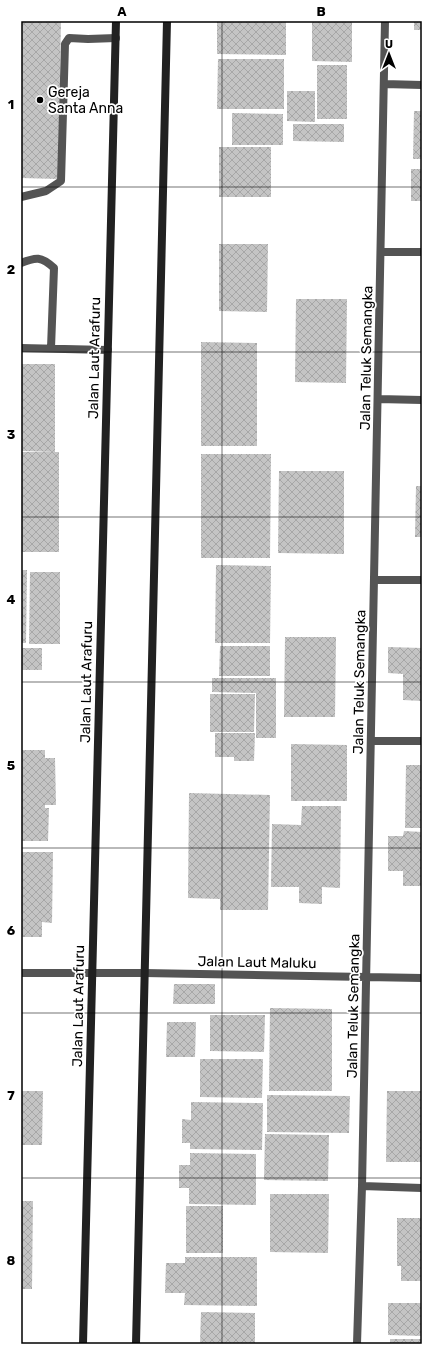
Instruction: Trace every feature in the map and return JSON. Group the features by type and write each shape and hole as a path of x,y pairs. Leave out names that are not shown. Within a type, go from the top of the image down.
{"street":[{"name":"Jalan Laut Arafuru","path":"83,1344 116,21"},
{"path":"136,1344 167,21"},
{"name":"Jalan Teluk Semangka","path":"357,1344 362,1186 385,21"},
{"path":"21,197 46,191 61,181 65,44 69,38 116,38"},
{"path":"384,84 422,85"},
{"path":"381,252 422,252"},
{"path":"21,263 34,257 46,260 54,268 51,348"},
{"path":"21,348 108,350"},
{"path":"378,399 422,400"},
{"path":"374,580 422,580"},
{"path":"371,741 422,741"},
{"name":"Jalan Laut Maluku","path":"21,973 144,973 422,978"},
{"path":"362,1186 422,1188"}],"building":[{"name":"Gereja Santa Anna","path":"21,21 61,21 58,179 21,178"},
{"path":"217,21 286,21 286,55 217,54"},
{"path":"312,21 352,21 352,62 312,61"},
{"path":"414,21 422,21 422,30 414,30"},
{"path":"218,59 284,59 284,109 217,109"},
{"path":"317,65 347,65 347,119 317,119"},
{"path":"287,91 315,91 315,122 287,121"},
{"path":"414,111 422,111 422,159 413,159"},
{"path":"232,113 283,114 283,145 232,145"},
{"path":"293,124 344,124 344,142 293,141"},
{"path":"219,147 271,147 271,197 219,197"},
{"path":"411,169 422,169 422,201 411,201"},
{"path":"219,244 268,244 267,312 219,311"},
{"path":"296,299 347,299 346,383 295,382"},
{"path":"201,342 257,343 257,446 201,446"},
{"path":"21,364 55,364 55,452 21,451"},
{"path":"21,452 59,452 59,552 21,552"},
{"path":"201,454 271,454 270,558 201,558"},
{"path":"279,471 344,471 344,554 278,553"},
{"path":"416,486 422,486 422,537 415,537"},
{"path":"216,565 271,566 270,643 215,643"},
{"path":"21,570 27,570 26,643 21,643"},
{"path":"30,572 60,572 60,644 29,644"},
{"path":"285,637 336,637 335,717 284,717"},
{"path":"220,646 270,646 270,676 219,676"},
{"path":"388,647 422,648 422,701 403,700 403,674 388,673"},
{"path":"21,648 42,648 42,670 21,670"},
{"path":"212,678 276,678 276,738 256,738 256,693 212,692"},
{"path":"210,694 255,694 254,732 210,732"},
{"path":"215,733 255,733 254,761 234,761 234,757 215,757"},
{"path":"291,744 347,745 347,801 291,801"},
{"path":"21,750 45,750 45,758 55,758 56,805 45,805 45,808 49,808 48,841 21,841"},
{"path":"406,765 422,765 422,828 405,828"},
{"path":"189,793 270,795 268,910 220,910 220,899 188,898"},
{"path":"302,806 341,806 340,888 322,887 322,904 299,903 299,887 271,887 272,824 301,825"},
{"path":"404,831 422,832 422,886 403,886 403,871 388,871 388,836 403,836"},
{"path":"21,852 53,852 52,923 42,922 42,937 21,937"},
{"path":"174,984 215,984 215,1004 173,1004"},
{"path":"270,1008 332,1009 332,1091 269,1091"},
{"path":"210,1015 265,1015 264,1052 210,1051"},
{"path":"167,1022 196,1022 195,1057 166,1057"},
{"path":"200,1059 263,1059 262,1098 200,1097"},
{"path":"21,1091 43,1091 42,1145 21,1145"},
{"path":"387,1091 422,1091 422,1162 386,1162"},
{"path":"267,1095 350,1096 349,1133 267,1132"},
{"path":"191,1102 263,1103 262,1150 190,1149 190,1143 182,1143 182,1119 191,1120"},
{"path":"265,1134 329,1135 328,1181 264,1180"},
{"path":"190,1153 256,1154 256,1205 189,1204 189,1188 179,1188 179,1165 190,1165"},
{"path":"270,1194 329,1194 328,1253 270,1252"},
{"path":"21,1201 33,1201 32,1289 21,1289"},
{"path":"186,1206 223,1206 223,1253 186,1253"},
{"path":"397,1218 422,1218 422,1281 401,1281 401,1266 397,1266"},
{"path":"185,1257 257,1257 257,1306 184,1305 185,1293 165,1293 166,1263 185,1263"},
{"path":"388,1303 422,1303 422,1336 388,1335"},
{"path":"201,1312 255,1313 255,1344 200,1344"},
{"path":"390,1339 422,1339 422,1344 390,1344"}],"place":[{"name":"Gereja Santa Anna","path":"40,100"}]}
